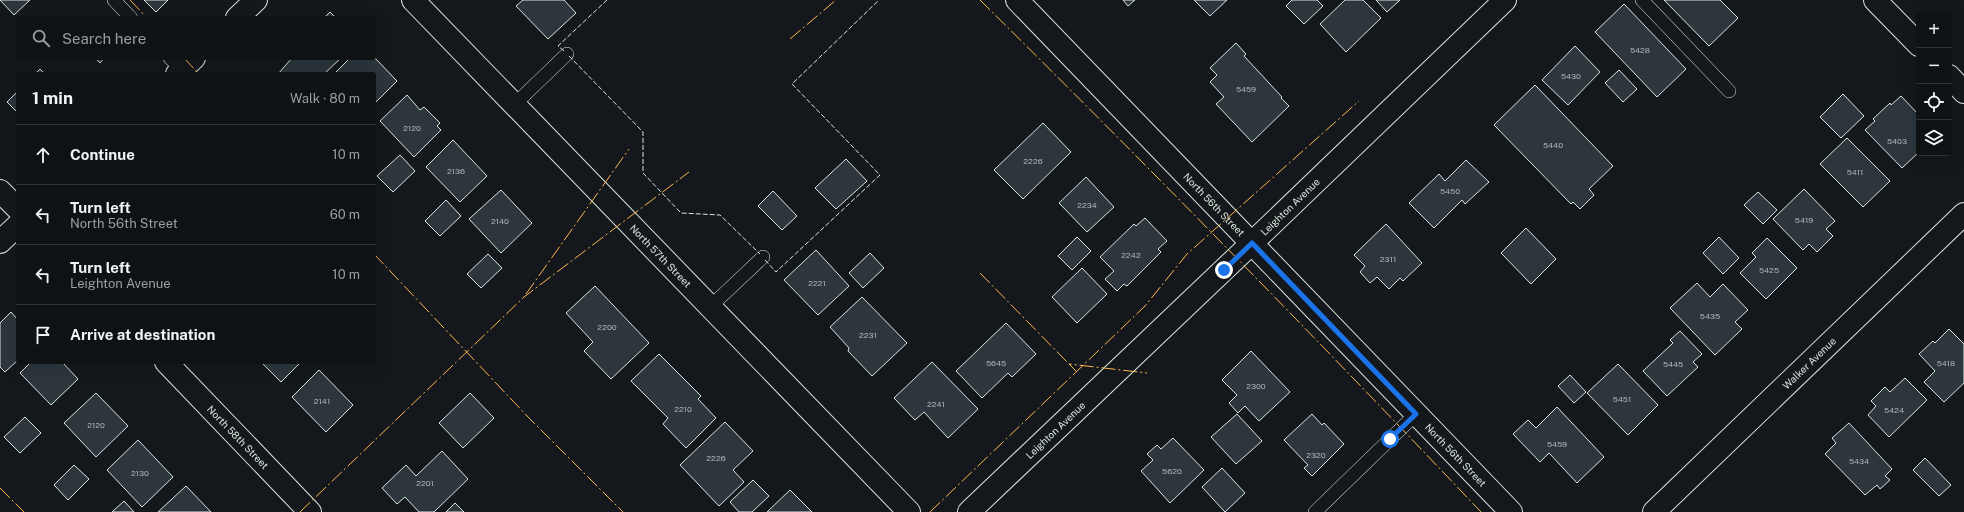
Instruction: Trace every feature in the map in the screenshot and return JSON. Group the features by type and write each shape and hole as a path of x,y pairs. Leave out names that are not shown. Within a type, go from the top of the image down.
{"street":[{"path":"239,16 256,0"},
{"name":"North 57th Street","path":"413,0 514,106 909,512"},
{"name":"North 56th Street","path":"1017,0 1511,512"},
{"name":"Leighton Avenue","path":"969,512 1505,0"},
{"path":"1875,0 1916,42"},
{"path":"1952,79 1964,92"},
{"path":"0,191 16,208"},
{"name":"Walker Avenue","path":"1654,512 1964,214"},
{"path":"0,242 16,227"},
{"name":"North 58th Street","path":"168,364 310,512"}],"lane":[{"path":"114,0 129,16"},
{"path":"1642,0 1729,91"},
{"path":"514,106 567,54"},
{"path":"710,307 763,257"},
{"path":"1315,512 1416,414"}],"building":[{"path":"0,0 30,0 14,15"},
{"path":"144,0 168,0 156,12"},
{"path":"523,0 564,0 576,13 548,39 516,6"},
{"path":"1123,0 1135,0 1128,6"},
{"path":"1194,0 1227,0 1210,16"},
{"path":"1292,0 1317,0 1323,6 1304,24 1286,6"},
{"path":"1345,0 1363,0 1381,18 1346,52 1320,24"},
{"path":"1376,0 1400,0 1387,12"},
{"path":"1664,0 1720,0 1738,18 1709,46"},
{"path":"1624,4 1686,69 1657,97 1595,32"},
{"path":"330,12 334,16 326,16"},
{"path":"1236,43 1246,54 1244,56 1289,106 1252,142 1216,104 1224,97 1210,82 1217,75 1210,68"},
{"path":"1575,46 1600,72 1568,105 1542,80"},
{"path":"376,59 397,81 376,102 376,72 336,72 348,60"},
{"path":"290,60 339,60 326,72 280,72"},
{"path":"1619,70 1637,89 1623,102 1605,83"},
{"path":"1535,85 1613,166 1589,189 1594,195 1580,209 1573,202 1571,204 1494,125"},
{"path":"16,93 16,111 7,102"},
{"path":"1843,94 1864,116 1841,138 1820,117"},
{"path":"407,95 420,110 424,107 440,123 437,126 441,130 414,157 380,121"},
{"path":"1901,96 1916,112 1916,155 1902,168 1865,130 1875,121 1873,119 1890,103 1891,105"},
{"path":"1043,123 1071,152 1023,199 994,170"},
{"path":"1847,138 1890,181 1863,207 1820,164"},
{"path":"453,140 487,176 460,202 426,167"},
{"path":"400,155 415,171 393,192 377,176"},
{"path":"846,159 867,181 836,209 815,188"},
{"path":"1466,160 1489,182 1465,204 1462,200 1434,228 1409,203 1439,174 1445,181"},
{"path":"1086,177 1114,207 1087,232 1059,203"},
{"path":"1804,189 1835,221 1826,229 1833,236 1817,252 1809,244 1803,250 1773,219"},
{"path":"501,190 532,223 501,253 469,219"},
{"path":"773,191 797,216 782,230 758,206"},
{"path":"1758,192 1777,210 1763,224 1744,205"},
{"path":"446,200 461,216 440,236 425,221"},
{"path":"1145,218 1167,241 1158,249 1161,252 1127,286 1124,284 1117,291 1105,279 1114,271 1100,257 1134,224 1136,226"},
{"path":"1386,224 1422,263 1403,281 1400,278 1389,289 1377,277 1370,283 1360,272 1365,266 1354,255"},
{"path":"1526,228 1556,259 1531,284 1501,253"},
{"path":"1077,237 1091,251 1072,270 1058,256"},
{"path":"1719,237 1739,258 1723,274 1703,253"},
{"path":"1767,238 1797,268 1766,299 1740,273 1756,257 1752,253"},
{"path":"816,250 849,286 818,315 784,280"},
{"path":"870,253 884,268 863,288 849,273"},
{"path":"488,254 502,268 481,288 467,274"},
{"path":"1082,268 1107,294 1077,323 1052,297"},
{"path":"1697,283 1710,297 1723,284 1748,310 1735,322 1742,329 1715,355 1670,308"},
{"path":"595,286 649,343 611,379 584,351 593,342 566,313"},
{"path":"862,297 907,343 872,376 848,351 849,348 830,327"},
{"path":"11,312 16,318 16,362 5,372 0,367 0,323"},
{"path":"1006,323 1036,354 1012,377 1008,373 982,398 956,371"},
{"path":"1949,329 1964,344 1964,383 1944,402 1924,382 1935,371 1919,354 1933,341 1935,343"},
{"path":"1680,331 1702,354 1693,362 1698,367 1667,396 1643,371 1673,343 1670,340"},
{"path":"1251,351 1290,392 1259,421 1245,406 1238,413 1229,403 1237,395 1222,380"},
{"path":"659,354 701,396 698,399 716,418 686,448 663,424 668,418 631,381"},
{"path":"932,362 978,409 948,438 924,412 915,420 894,398"},
{"path":"29,364 64,364 78,379 51,405 20,373"},
{"path":"263,364 299,364 281,382"},
{"path":"1618,364 1658,405 1628,435 1587,393"},
{"path":"319,370 353,405 326,432 292,397"},
{"path":"1570,375 1586,392 1574,403 1558,386"},
{"path":"1905,378 1927,400 1889,437 1868,415 1876,406 1871,401 1885,387 1890,392"},
{"path":"96,393 128,426 96,457 64,423"},
{"path":"470,393 494,418 463,448 439,423"},
{"path":"1557,407 1604,457 1577,483 1549,453 1540,462 1513,434 1528,420 1536,428"},
{"path":"1237,414 1262,441 1236,464 1211,437"},
{"path":"1312,414 1322,425 1324,423 1344,444 1312,476 1304,468 1308,465 1284,440"},
{"path":"25,417 41,433 20,453 4,437"},
{"path":"725,422 753,451 733,470 744,482 719,506 680,465"},
{"path":"1849,423 1892,469 1885,476 1890,480 1880,489 1877,485 1865,495 1825,454 1836,443 1832,438"},
{"path":"1173,438 1204,470 1170,503 1141,471 1153,460 1147,454 1157,445 1161,449"},
{"path":"138,440 173,477 142,507 107,470"},
{"path":"442,451 468,479 434,512 419,512 405,497 397,504 382,488 406,465 416,476"},
{"path":"1925,458 1951,485 1939,496 1913,470"},
{"path":"74,465 89,479 68,500 54,485"},
{"path":"1222,468 1245,493 1225,512 1202,487"},
{"path":"753,480 769,496 752,512 739,512 730,502"},
{"path":"186,486 211,512 158,512"},
{"path":"790,490 812,512 767,512"},
{"path":"124,501 134,512 112,512"},
{"path":"455,503 464,512 446,512"}],"fence":[{"path":"564,51 558,46 607,0"},
{"path":"765,260 776,272 880,175 792,84 879,0"},
{"path":"569,56 643,132 643,173 681,213 720,215 760,254"}],"power":[{"path":"130,0 145,16"},
{"path":"790,39 836,0"},
{"path":"980,0 1233,254 1481,512"},
{"path":"186,60 197,72"},
{"path":"930,512 1145,306 1187,254 1359,101"},
{"path":"526,294 629,149"},
{"path":"300,512 524,297 689,172"},
{"path":"376,256 529,418 623,512"},
{"path":"980,273 1069,364"},
{"path":"1077,372 1069,364 1147,373"},
{"path":"0,488 24,512"}],"route":[{"path":"1224,270 1252,243 1279,270 1416,414 1390,439"}]}
